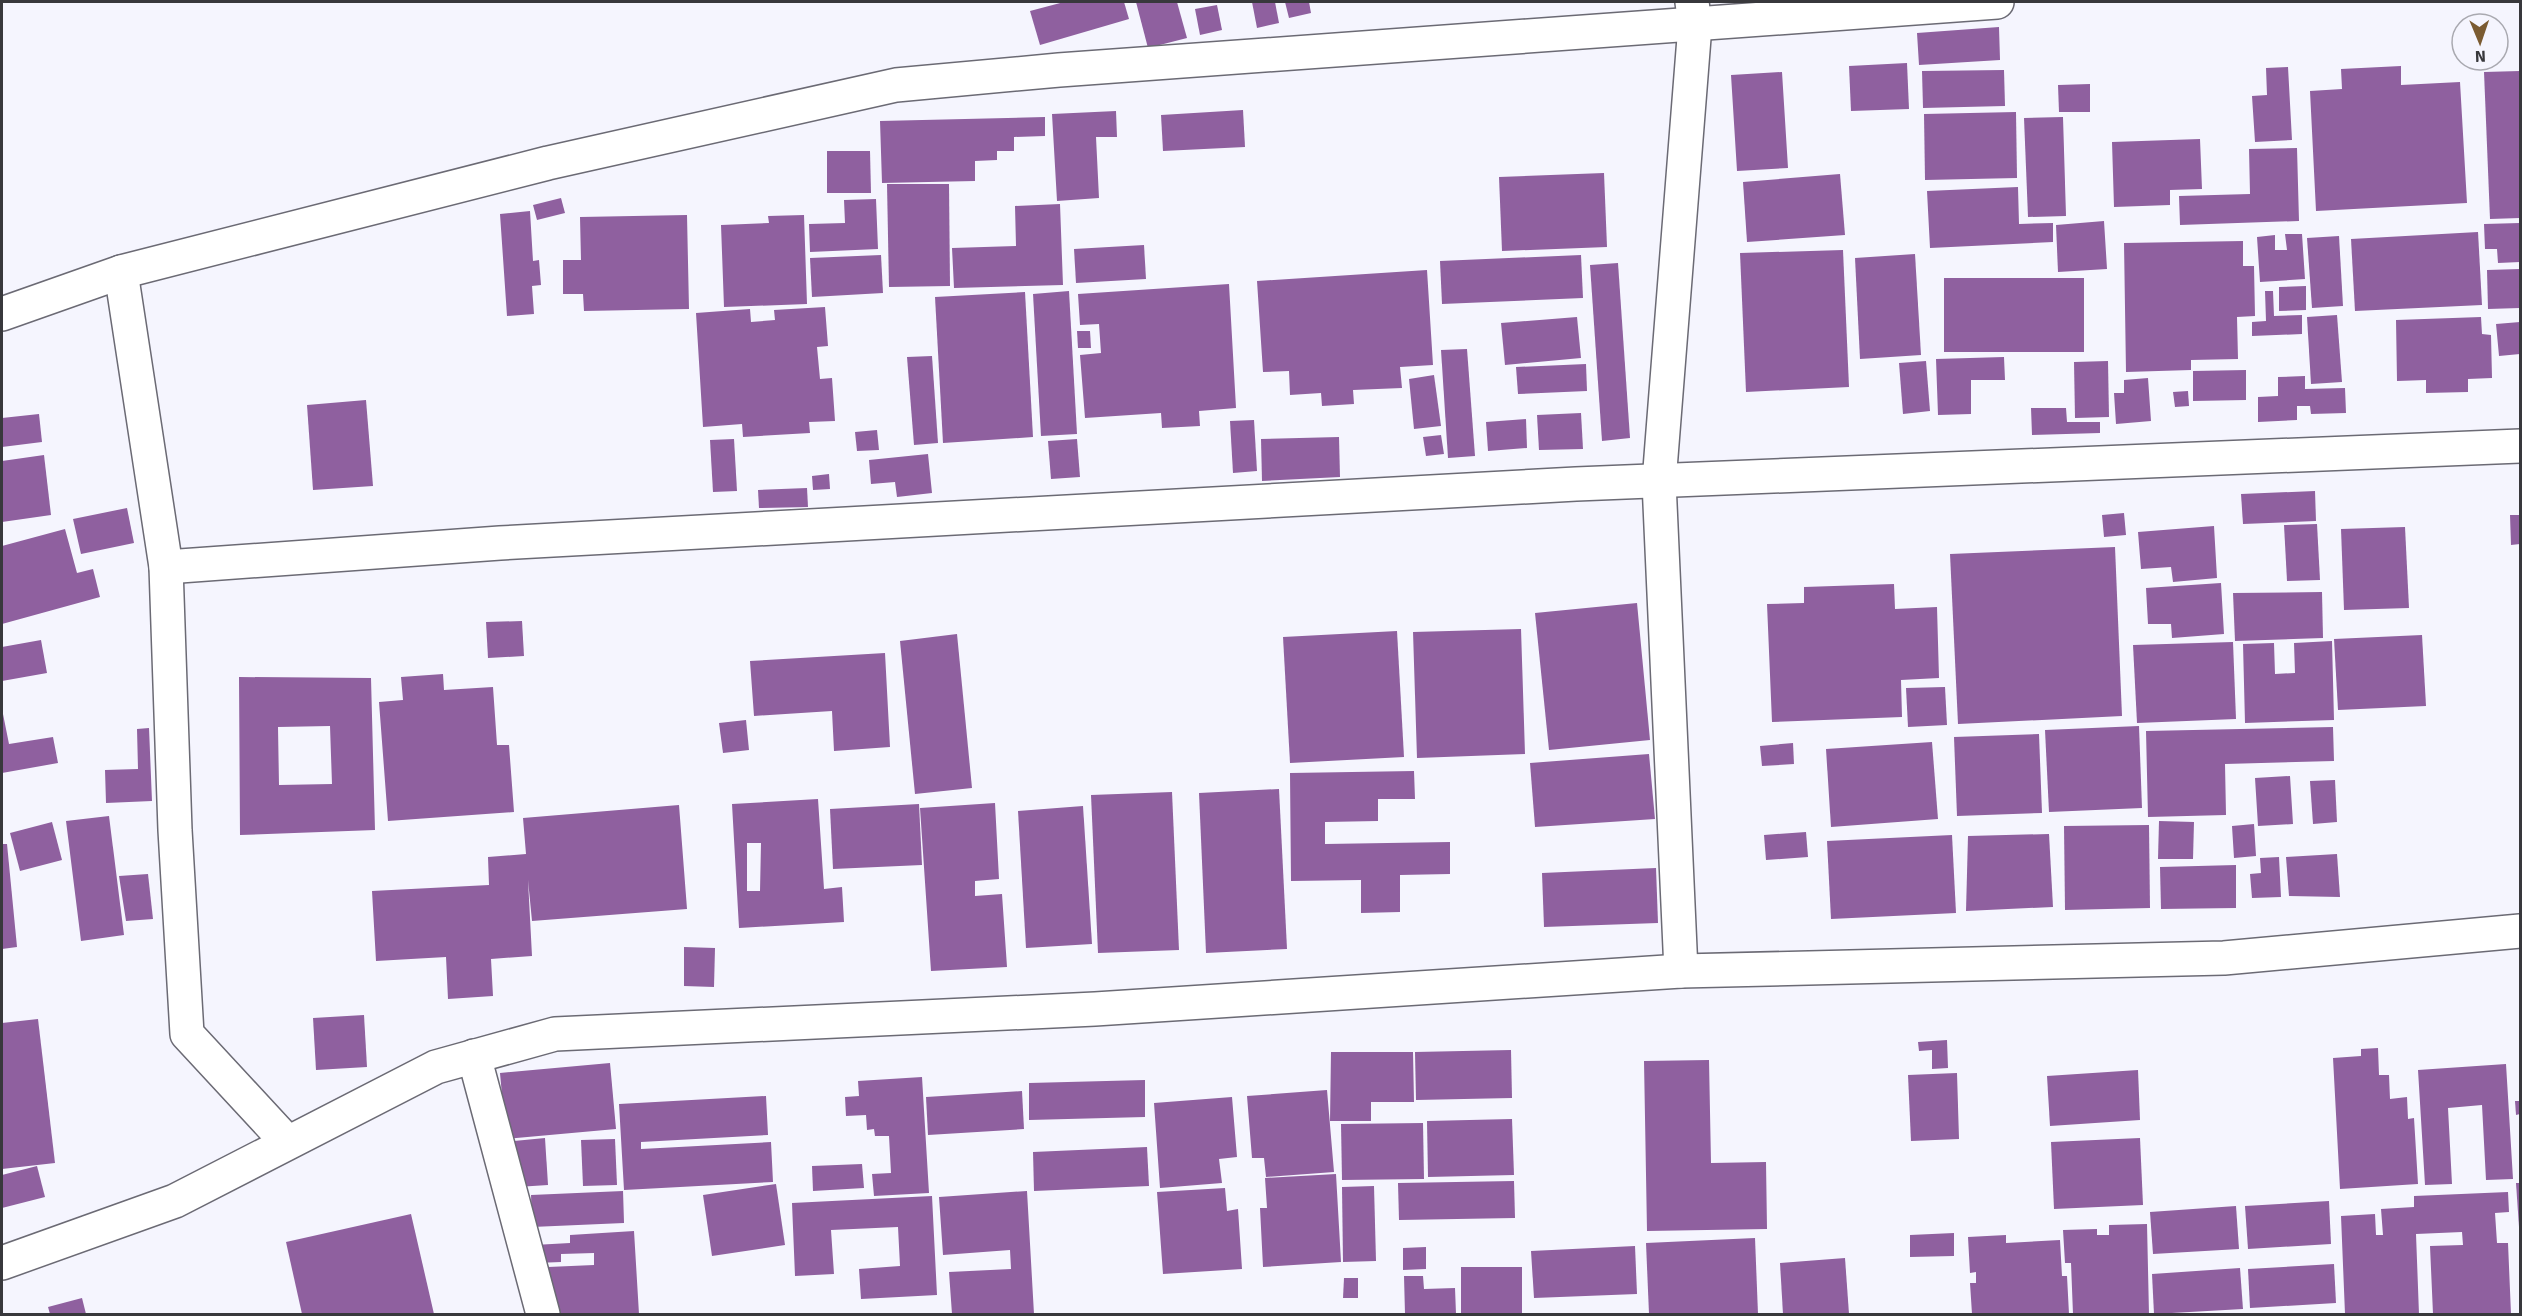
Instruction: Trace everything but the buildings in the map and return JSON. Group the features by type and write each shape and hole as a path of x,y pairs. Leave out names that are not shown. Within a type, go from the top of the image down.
{"street":[{"path":"2,314 121,272 548,163 896,85 1693,13 1997,2"},
{"path":"1681,971 1659,482 1693,13"},
{"path":"121,272 166,567 175,830 187,1034 287,1142"},
{"path":"166,567 544,540 1576,484 2520,446"},
{"path":"2,1263 175,1201 436,1067 555,1034 1095,1009 1681,971 2224,958 2520,931"},
{"path":"474,1056 543,1314"}]}
